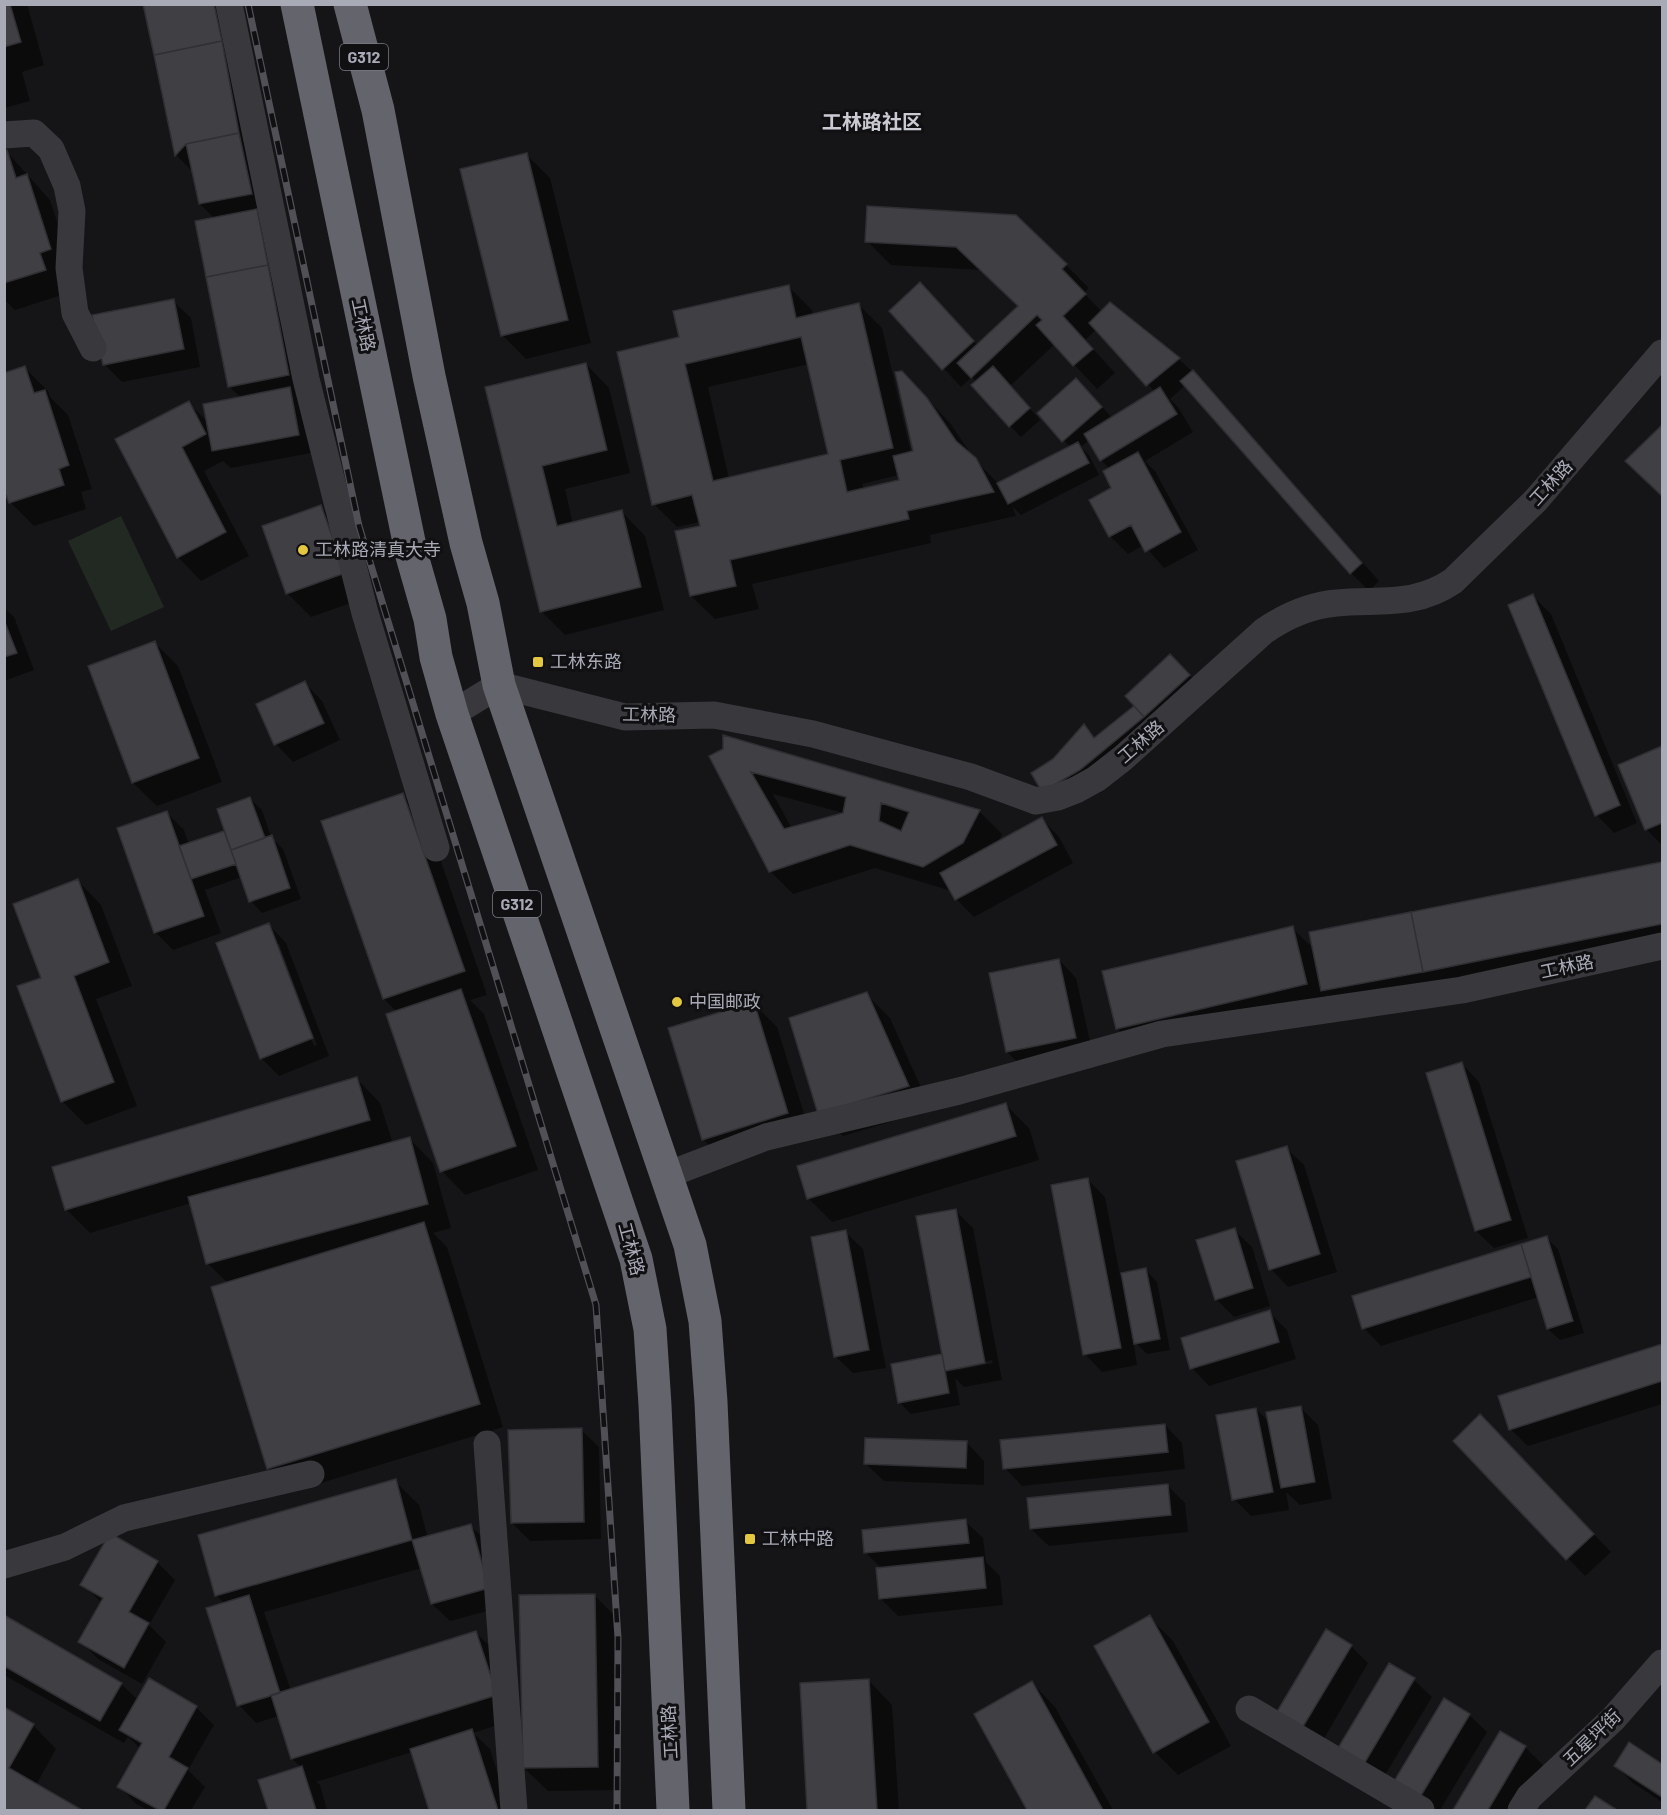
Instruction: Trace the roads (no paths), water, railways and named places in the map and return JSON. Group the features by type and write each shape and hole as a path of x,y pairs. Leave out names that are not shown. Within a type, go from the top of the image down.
{"highway":[{"name":"工林路","path":"297,4 412,556 430,620 436,657 452,714 614,1192 638,1270 650,1329 655,1405 673,1810"},
{"name":"G312","path":"350,4 378,110 429,376 466,543 483,603 499,685 690,1245 705,1321 711,1402 729,1810"},
{"path":"366,4 378,110"}],"street":[{"path":"230,4 306,379 365,613 436,848"},
{"path":"4,135 34,133 51,149 67,186 72,211 69,268 75,313 93,348"},
{"name":"工林路","path":"499,685 625,717 714,715 813,734 971,777 1036,801 1058,797 1096,779 1123,758 1264,631 1282,619 1302,610 1334,603 1399,601 1422,597 1438,591 1452,581 1536,500 1662,352"},
{"path":"452,714 499,685"},
{"name":"工林路","path":"668,1175 766,1137 959,1091 1162,1034 1462,990 1662,946"},
{"path":"487,1444 514,1810"},
{"path":"4,1565 64,1546 124,1518 311,1474"},
{"name":"五星坪街","path":"1521,1810 1529,1797 1658,1676"},
{"path":"1249,1709 1421,1810"}],"railway":[{"path":"248,4 359,526 596,1305 618,1638 617,1810"}],"place":[{"name":"工林路清真大寺","path":"303,550"},
{"name":"工林东路","path":"538,662"},
{"name":"中国邮政","path":"677,1002"},
{"name":"工林中路","path":"750,1539"}],"district":[{"name":"工林路社区","path":"872,122"}]}
